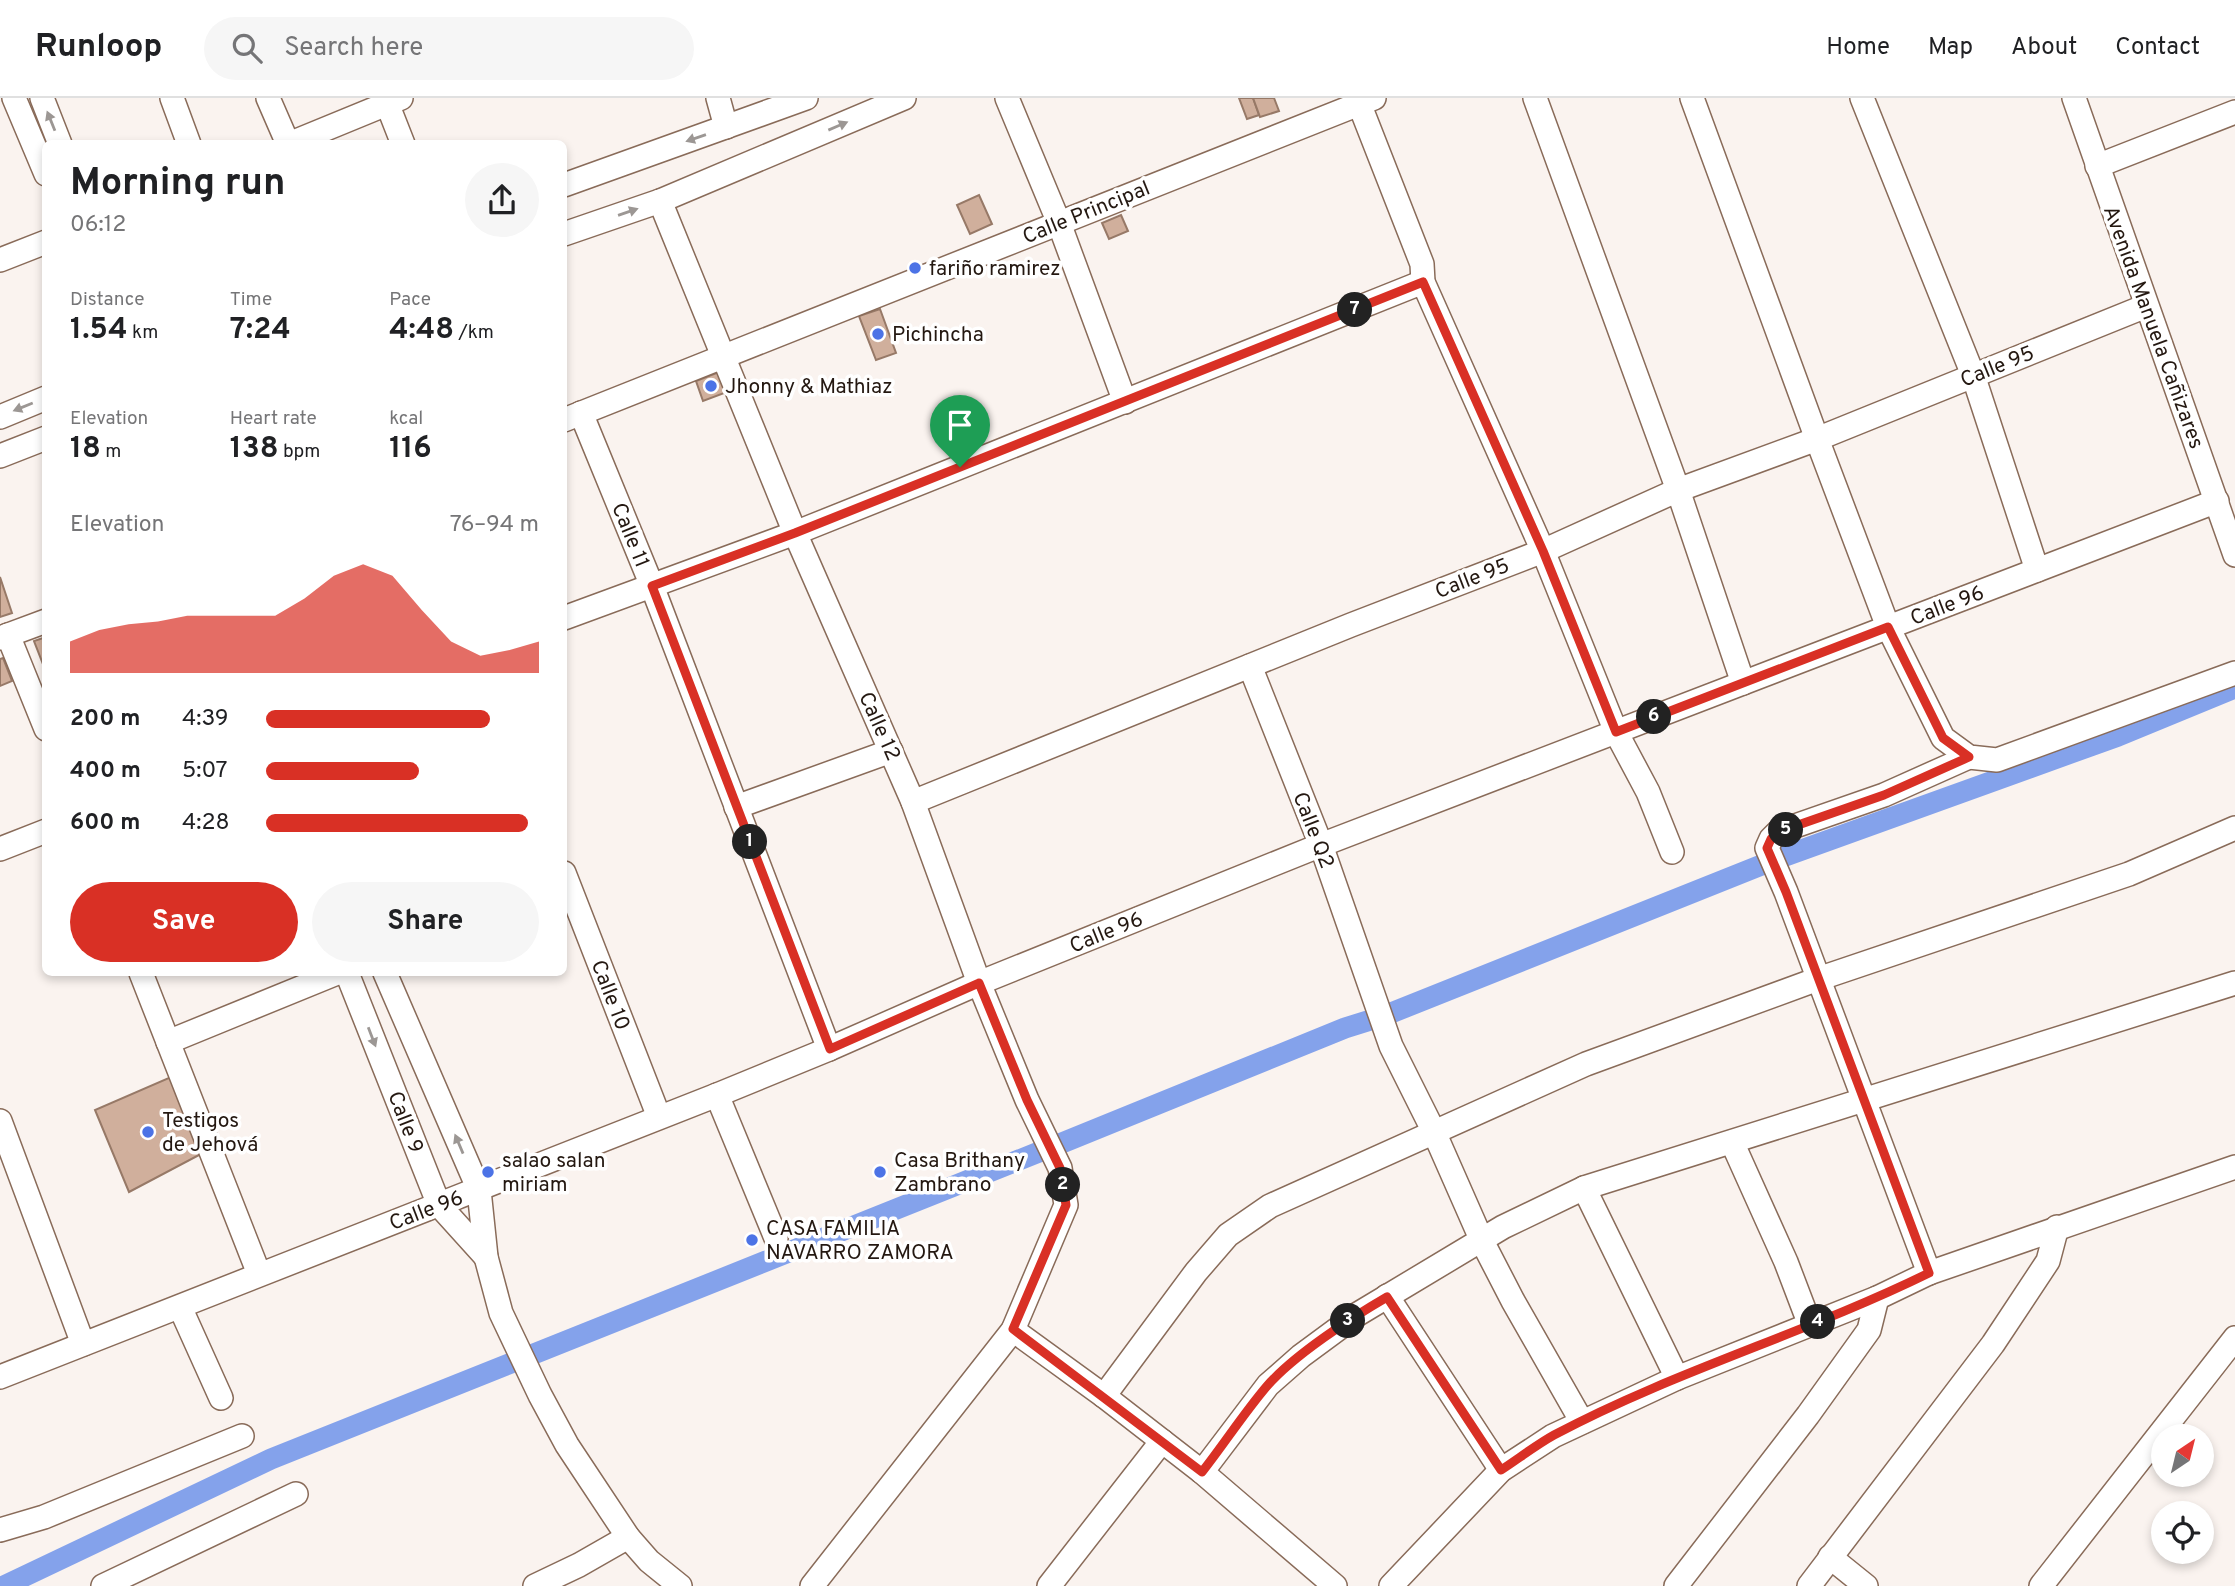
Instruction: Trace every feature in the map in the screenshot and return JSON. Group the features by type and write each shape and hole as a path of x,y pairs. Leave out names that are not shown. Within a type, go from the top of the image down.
{"street":[{"path":"14,98 42,164"},
{"path":"43,98 59,140"},
{"path":"172,98 187,140"},
{"path":"268,98 286,140"},
{"path":"718,98 726,127"},
{"path":"567,184 806,98"},
{"path":"567,233 660,201 904,98"},
{"path":"1007,98 1059,223 1125,402"},
{"path":"1535,98 1678,490 1743,683"},
{"path":"1692,98 1816,439 1888,627 1943,738 1969,757 1997,761 2235,673"},
{"path":"1862,98 1973,375 2037,570"},
{"name":"Avenida Manuela Cañizares","path":"2074,98 2235,555"},
{"path":"297,140 391,100 402,140"},
{"path":"1363,100 1422,264 1423,282 1543,551 1616,732 1648,792 1672,852"},
{"name":"Calle Principal","path":"572,417 1363,100"},
{"path":"2097,166 2235,112"},
{"name":"Calle 12","path":"660,201 795,533 913,802 979,983 1027,1100 1060,1168 1066,1205 1013,1329 811,1586"},
{"path":"0,260 42,244"},
{"path":"567,617 795,533 1423,282"},
{"name":"Calle 95","path":"913,802 1351,625 1543,551 1678,490 1816,439 2146,306"},
{"path":"0,416 42,400"},
{"name":"Calle 11","path":"572,417 652,586 830,1049"},
{"path":"0,456 42,440"},
{"name":"Calle 96","path":"0,1377 717,1095 830,1049 979,983 1321,845 2217,501"},
{"path":"42,622 4,636 42,720"},
{"name":"Calle Q2","path":"1250,666 1321,845 1391,1046 1434,1132 1482,1241 1582,1422"},
{"path":"736,807 891,751"},
{"path":"1929,1273 1767,848 1778,832 1884,795 1969,757"},
{"path":"1104,1396 1196,1272 1228,1235 1270,1206 1586,1064 1818,979 2129,874 2235,828"},
{"path":"0,849 42,833"},
{"name":"Calle 10","path":"567,887 659,1118"},
{"path":"142,976 259,1274"},
{"path":"168,1042 330,976"},
{"name":"Calle 9","path":"348,976 439,1205 486,1257"},
{"name":"Calle 9","path":"386,976 479,1190 486,1257 501,1313 540,1395 567,1445 628,1537 649,1561 680,1586"},
{"path":"1202,1472 1268,1385 1301,1356 1358,1314 1503,1227 1584,1188 2235,983"},
{"path":"717,1095 776,1238"},
{"path":"0,1121 83,1344"},
{"path":"1732,1142 1786,1262 1810,1325"},
{"path":"1391,1586 1501,1470 1553,1436 1677,1378 1877,1298 1929,1273 2235,1167"},
{"path":"1584,1188 1677,1378"},
{"path":"1809,1586 1993,1344 2048,1261 2057,1227"},
{"path":"1387,1297 1501,1470"},
{"path":"1676,1586 1808,1415 1869,1330 1877,1298"},
{"path":"180,1307 221,1398"},
{"path":"1013,1329 1202,1472 1335,1586"},
{"path":"2041,1586 2235,1338"},
{"path":"0,1530 44,1517 242,1436"},
{"path":"1049,1586 1162,1441"},
{"path":"103,1586 296,1494"},
{"path":"538,1586 628,1537"},
{"path":"1830,1557 1866,1586"}],"building":[{"path":"1239,98 1253,98 1259,115 1247,119"},
{"path":"1253,98 1274,98 1279,111 1260,117"},
{"path":"979,195 992,224 970,234 957,205"},
{"path":"1121,215 1128,231 1109,239 1102,223"},
{"name":"Pichincha","path":"880,309 896,353 876,360 859,316"},
{"name":"Jhonny & Mathiaz","path":"719,372 727,392 703,401 696,381"},
{"path":"0,577 12,613 0,617"},
{"path":"42,638 42,662 34,641"},
{"path":"3,658 12,681 0,686 0,659"},
{"name":"Testigos de Jehová","path":"171,1077 201,1154 129,1192 95,1110"}],"waterway":[{"path":"1785,856 2118,736 2235,688"},
{"path":"1386,1015 1764,864"},
{"path":"1057,1145 1345,1028 1377,1018"},
{"path":"4,1586 271,1459 1044,1150"}],"place":[{"name":"fariño ramirez","path":"915,268"},
{"name":"Pichincha","path":"878,334"},
{"name":"Jhonny & Mathiaz","path":"711,386"},
{"name":"Testigos de Jehová","path":"148,1132"},
{"name":"salao salan miriam","path":"488,1172"},
{"name":"Casa Brithany Zambrano","path":"880,1172"},
{"name":"CASA FAMILIA NAVARRO ZAMORA","path":"752,1240"}],"route":[{"path":"1423,282 1543,551 1616,732 1888,627 1943,738 1969,757 1884,795 1778,832 1767,848 1929,1273 1877,1298 1677,1378 1553,1436 1501,1470 1387,1297 1358,1314 1301,1356 1268,1385 1202,1472 1013,1329 1066,1205 1060,1168 1027,1100 979,983 830,1049 652,586 960,467 1423,282"}]}
